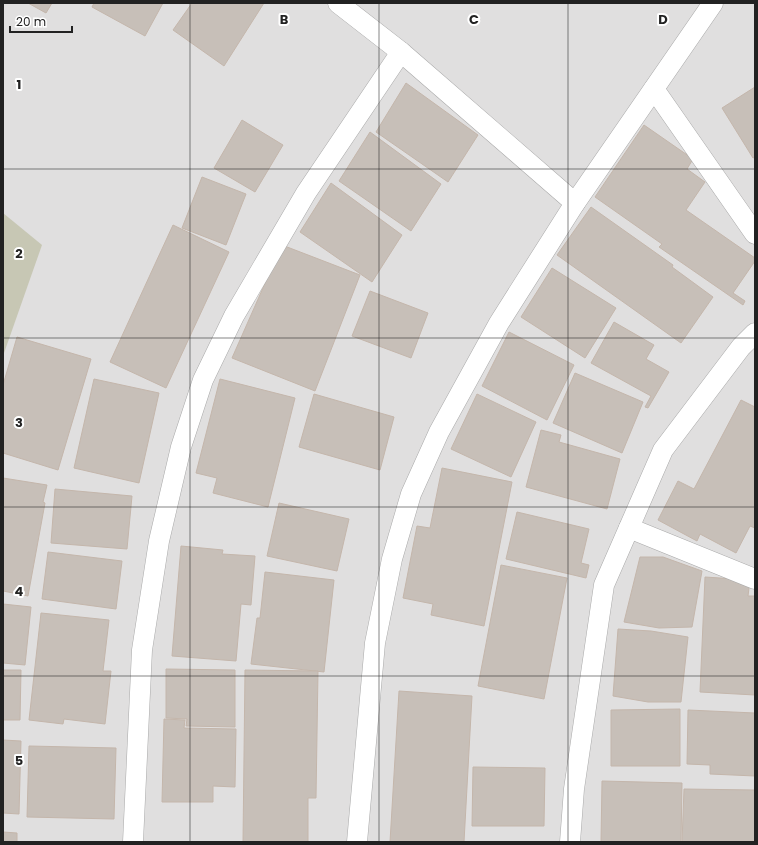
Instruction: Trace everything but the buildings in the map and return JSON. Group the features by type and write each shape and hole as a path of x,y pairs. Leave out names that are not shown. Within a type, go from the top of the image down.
{"street":[{"path":"338,3 401,52 575,203"},
{"path":"357,842 375,643 392,559 411,494 439,432 488,344 575,203 713,3"},
{"path":"133,842 142,650 159,541 182,447 203,380 234,316 306,193 401,52"},
{"path":"654,89 755,234"},
{"path":"570,842 574,789 604,585 664,450 741,347 755,333"},
{"path":"629,528 755,579"}],"shaded area":[{"path":"3,3 755,3 755,842 3,842"},
{"path":"3,213 42,245 3,356"}]}
